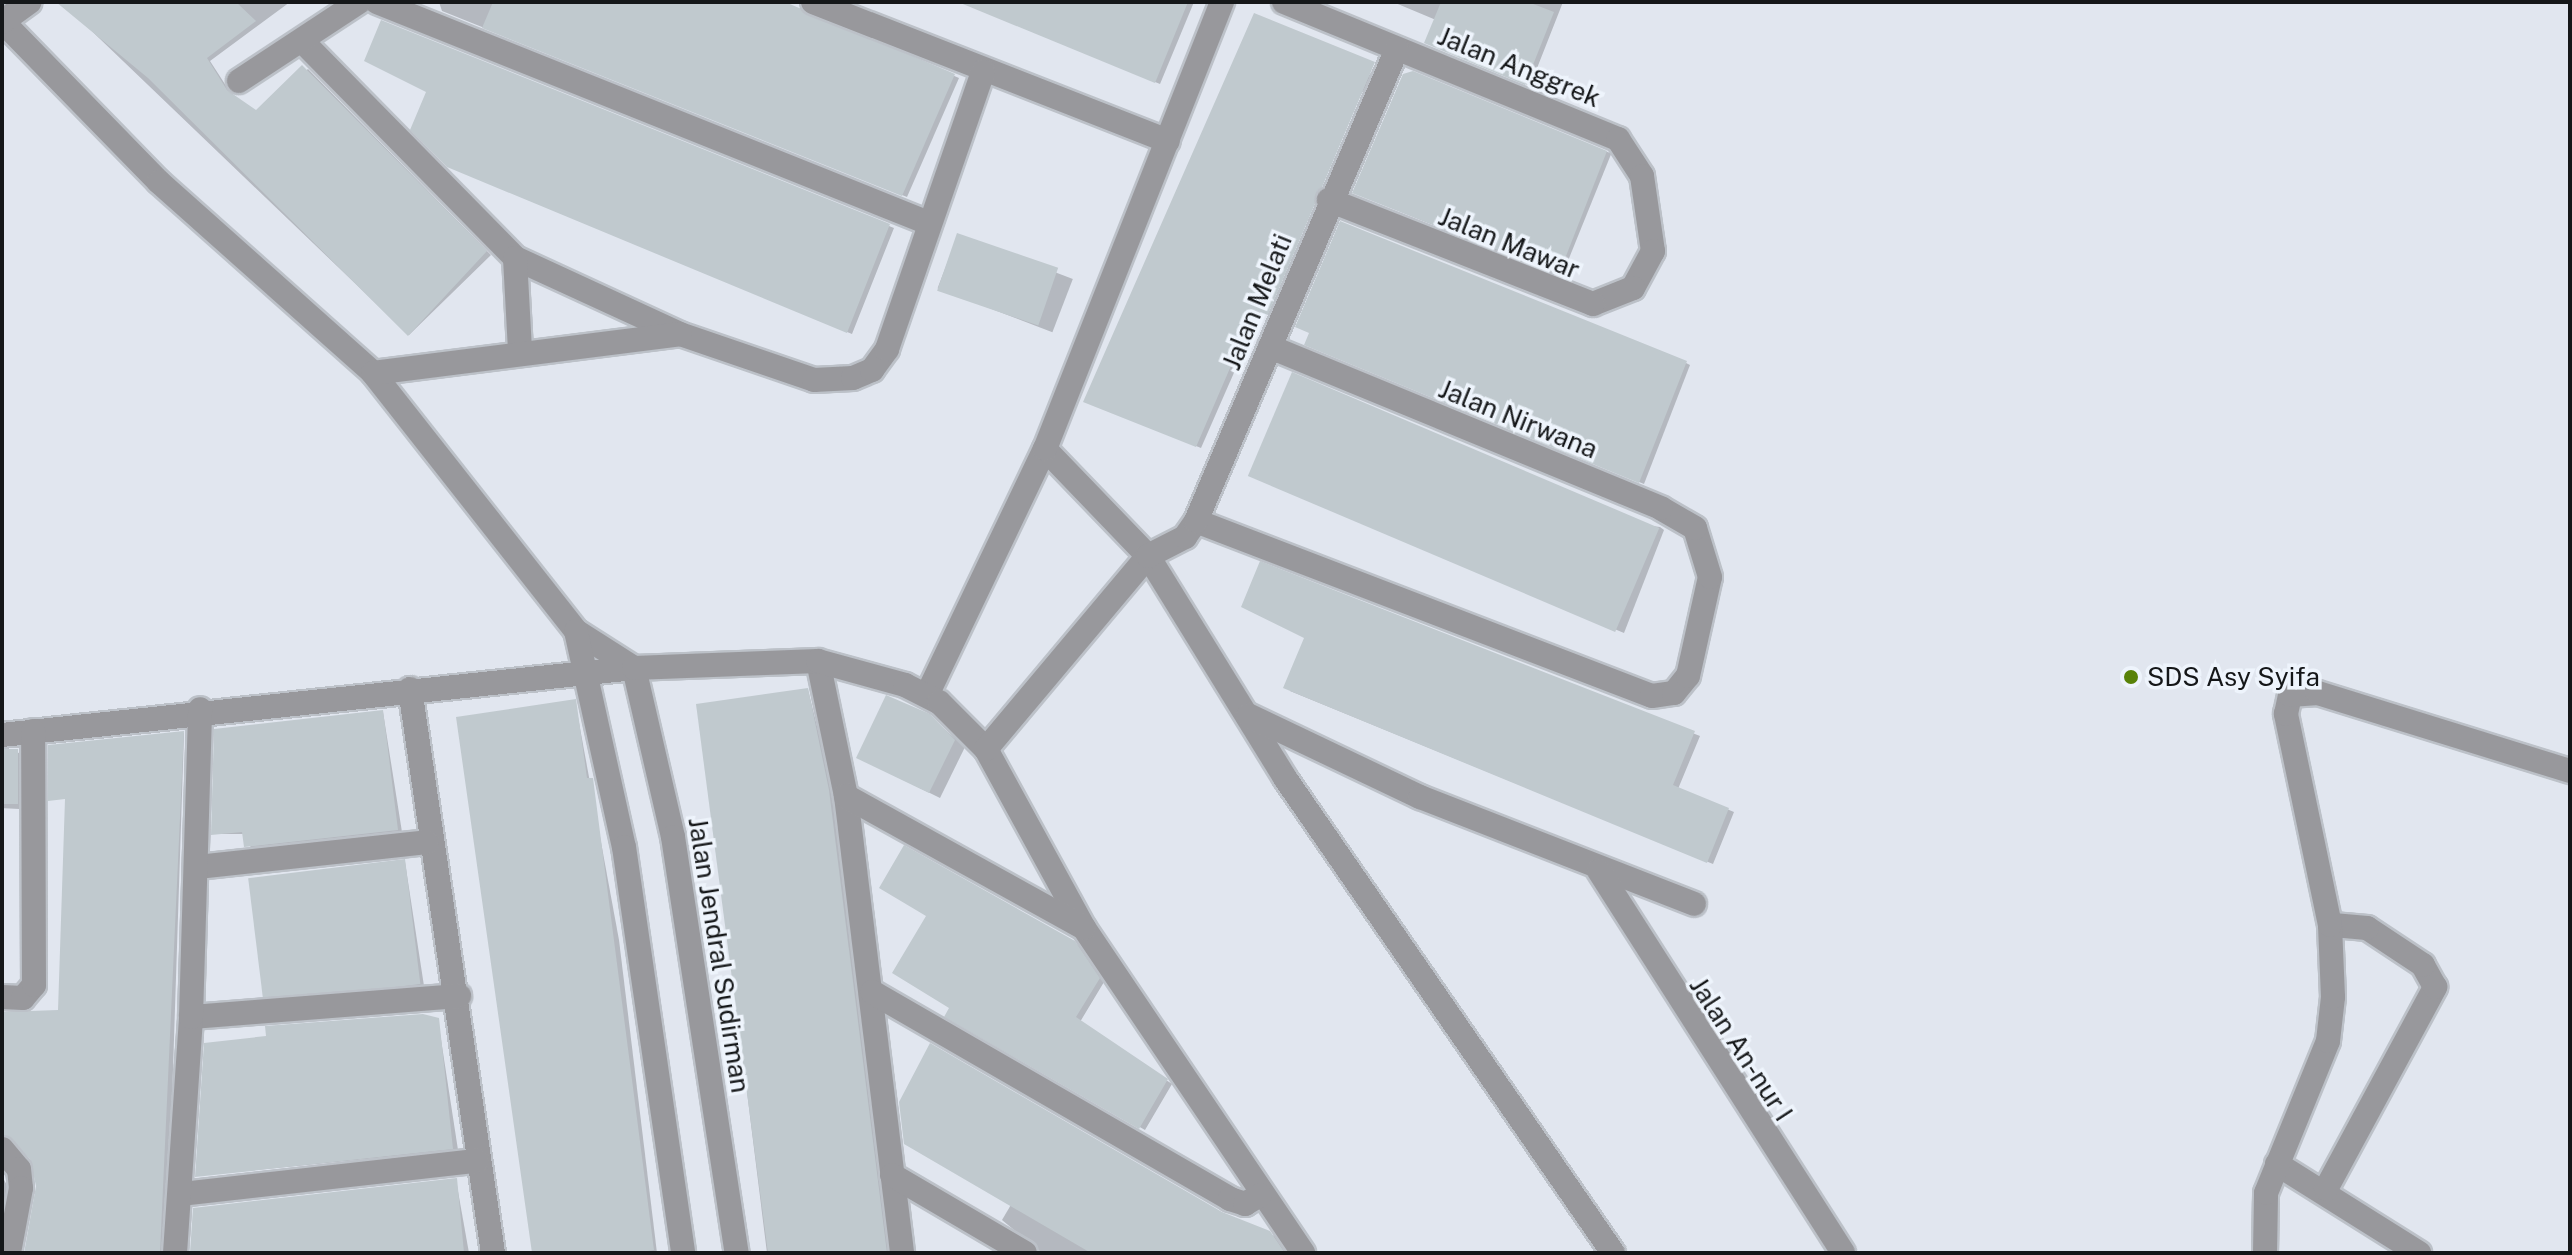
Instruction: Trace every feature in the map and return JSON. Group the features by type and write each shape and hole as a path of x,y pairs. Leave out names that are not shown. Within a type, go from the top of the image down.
{"street":[{"path":"30,2 2,22 159,182 373,373 576,631 634,668"},
{"path":"239,81 305,44 359,2"},
{"path":"377,2 926,222"},
{"path":"813,2 1168,141"},
{"path":"927,695 1045,449 1222,2"},
{"name":"Jalan Anggrek","path":"1284,2 1319,8 1397,49 1601,130"},
{"path":"305,44 515,258 680,334 814,380 872,370 887,349 926,222 983,71"},
{"name":"Jalan Melati","path":"1148,556 1185,537 1196,521 1329,200 1397,49"},
{"name":"Jalan Mawar","path":"1329,200 1575,301 1616,299 1646,272 1654,230 1631,152 1601,130"},
{"path":"515,258 520,351"},
{"path":"373,373 520,351 680,334"},
{"name":"Jalan Nirwana","path":"1196,521 1652,696 1674,693 1688,676 1710,577 1702,540 1677,516 1270,347"},
{"path":"1045,449 1148,556 1246,714 1613,1253"},
{"path":"986,749 1148,556"},
{"path":"576,631 624,847 683,1253"},
{"path":"818,661 846,796 902,1253"},
{"path":"2,735 200,709 634,668 818,661 927,695 986,749 1084,928 1260,1195 1303,1253"},
{"name":"Jalan Jendral Sudirman","path":"634,668 673,837 737,1253"},
{"path":"410,689 427,842 459,996 477,1161 493,1253"},
{"path":"2265,1253 2266,1193 2328,1041 2330,925 2286,714 2290,695 2318,693 2570,771"},
{"path":"175,1253 181,1194 198,867 200,709"},
{"path":"1246,714 1299,744 1599,871 1694,904"},
{"path":"2,997 23,998 34,985 33,731"},
{"path":"846,796 1084,928"},
{"path":"198,867 427,842"},
{"name":"Jalan An-nur I","path":"1599,871 1843,1253"},
{"path":"2326,1189 2435,987 2423,965 2367,928 2330,925"},
{"path":"872,992 1230,1199 1245,1204 1260,1195"},
{"path":"191,1017 459,996"},
{"path":"2,1149 19,1169 21,1188 9,1253"},
{"path":"181,1194 477,1161"},
{"path":"2277,1164 2326,1189 2419,1253"},
{"path":"892,1175 1025,1253"}],"building":[{"path":"56,2 236,2 256,21 207,58 227,90 256,110 302,65 487,251 408,336 148,78"},
{"path":"493,2 785,2 955,74 902,196 482,28"},
{"path":"958,2 1188,2 1155,83"},
{"path":"1441,2 1528,2 1554,12 1525,85 1424,43"},
{"path":"1254,13 1375,62 1268,315 1255,310 1196,447 1083,402"},
{"path":"381,20 890,224 847,333 447,167 410,130 426,92 364,61"},
{"path":"1413,71 1607,151 1559,274 1352,193 1403,74"},
{"path":"1340,221 1687,361 1639,483 1304,345 1309,333 1295,327"},
{"path":"957,233 1058,268 1038,326 937,291"},
{"path":"1292,372 1659,528 1615,632 1248,476"},
{"path":"1260,561 1695,731 1673,785 1729,808 1707,863 1283,688 1304,638 1241,607"},
{"path":"808,688 829,790 887,1253 768,1253 696,704"},
{"path":"886,695 930,714 955,740 929,793 856,758"},
{"path":"576,699 587,778 593,778 654,1250 634,1253 532,1253 456,717"},
{"path":"383,710 398,830 244,847 242,832 211,835 214,729"},
{"path":"184,731 160,1253 24,1253 36,1186 30,1159 2,1134 2,1012 58,1010 65,799 48,801 48,745"},
{"path":"2,749 18,749 18,804 2,804"},
{"path":"904,845 1075,941 1100,978 1076,1017 1168,1079 1139,1129 944,1017 949,1008 892,973 926,916 879,888"},
{"path":"405,859 420,984 264,1003 248,878"},
{"path":"423,1014 439,1018 453,1149 195,1177 204,1043 266,1036 265,1026"},
{"path":"930,1043 1222,1212 1270,1231 1285,1253 1091,1253 904,1144 899,1102"},
{"path":"457,1178 464,1253 190,1253 193,1208"}],"place":[{"name":"SDS Asy Syifa","path":"2131,677"}]}
